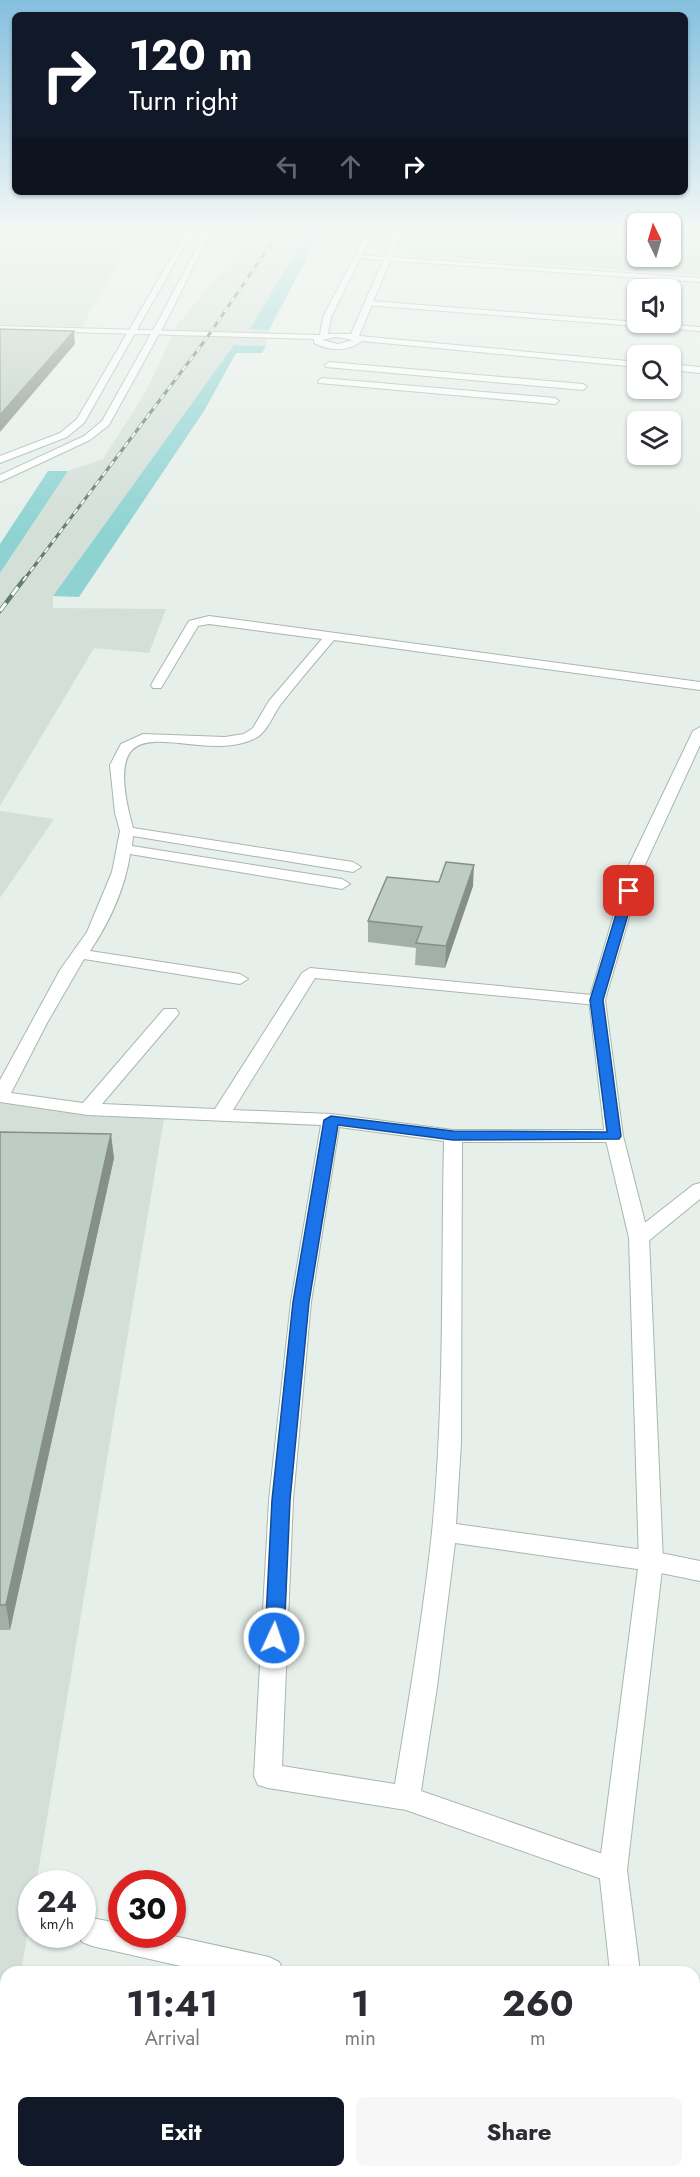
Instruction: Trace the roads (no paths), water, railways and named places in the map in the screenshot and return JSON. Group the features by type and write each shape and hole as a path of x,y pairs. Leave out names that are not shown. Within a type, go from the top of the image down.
{"street":[{"path":"57,331 133,334"},
{"path":"0,460 20,450 70,433 81,421 135,331"},
{"path":"0,479 98,431 113,414 157,331"},
{"path":"321,339 323,331"},
{"path":"321,339 336,346 354,340 358,331"},
{"path":"0,333 155,334 354,340 627,364"},
{"path":"317,392 336,346"},
{"path":"329,365 584,387"},
{"path":"681,369 700,370"},
{"path":"322,381 555,400"},
{"path":"157,686 193,624 200,621 229,622 700,686"},
{"path":"330,637 274,704 258,731 248,736 217,741 143,738 126,747 117,765 122,813 127,831 120,872 94,932 38,1023 0,1097 88,1109 331,1120 453,1136 614,1136"},
{"path":"624,1966 613,1870 651,1561 639,1238 614,1136 597,1000 635,869 700,731"},
{"path":"127,831 353,867"},
{"path":"124,849 342,884"},
{"path":"81,954 240,979"},
{"path":"221,1114 310,973 597,1000"},
{"path":"88,1109 170,1013"},
{"path":"331,1120 301,1302 281,1500 268,1776 406,1798 613,1870"},
{"path":"406,1798 424,1687 444,1532 450,1443 453,1136"},
{"path":"639,1238 700,1189"},
{"path":"444,1532 651,1561 700,1571"},
{"path":"96,1933 242,1966"}],"water":[{"path":"234,345 266,346 262,353 236,353 204,411 79,597 53,596"},
{"path":"48,471 68,471 0,573 0,544"}],"railway":[{"path":"23,581 212,331"},
{"path":"0,611 24,579"}]}
